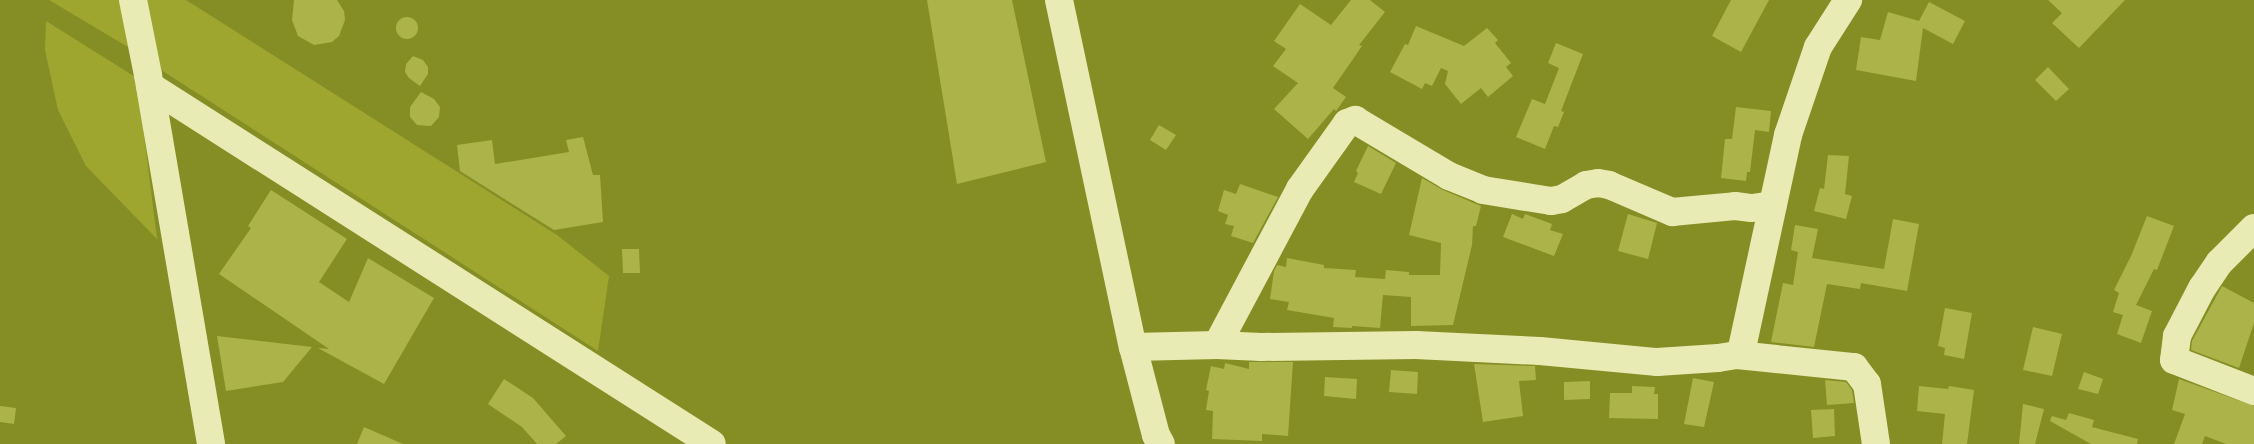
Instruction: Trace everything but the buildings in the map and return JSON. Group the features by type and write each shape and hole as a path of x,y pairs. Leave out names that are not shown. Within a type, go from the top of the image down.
{"street":[{"path":"133,0 150,86 211,444"},
{"path":"1059,0 1133,347 1156,436 1161,444"},
{"path":"1736,355 1742,348 1783,152 1806,79 1818,47 1848,0"},
{"path":"150,86 712,444"},
{"path":"1217,345 1300,189 1347,123 1355,120 1449,176 1483,190 1551,201 1562,199 1586,185 1609,184 1672,212 1735,206 1752,208 1772,205"},
{"path":"2254,228 2220,263 2202,288 2190,315 2177,336 2174,360 2254,392"},
{"path":"1133,347 1416,345 1540,352 1657,362 1736,355 1854,367 1867,384 1876,444"}],"green space":[{"path":"49,0 121,0 133,50"},
{"path":"142,0 186,0 557,235 609,276 598,351 158,68"},
{"path":"46,21 137,78 157,239 86,166 58,110 45,50"}]}
